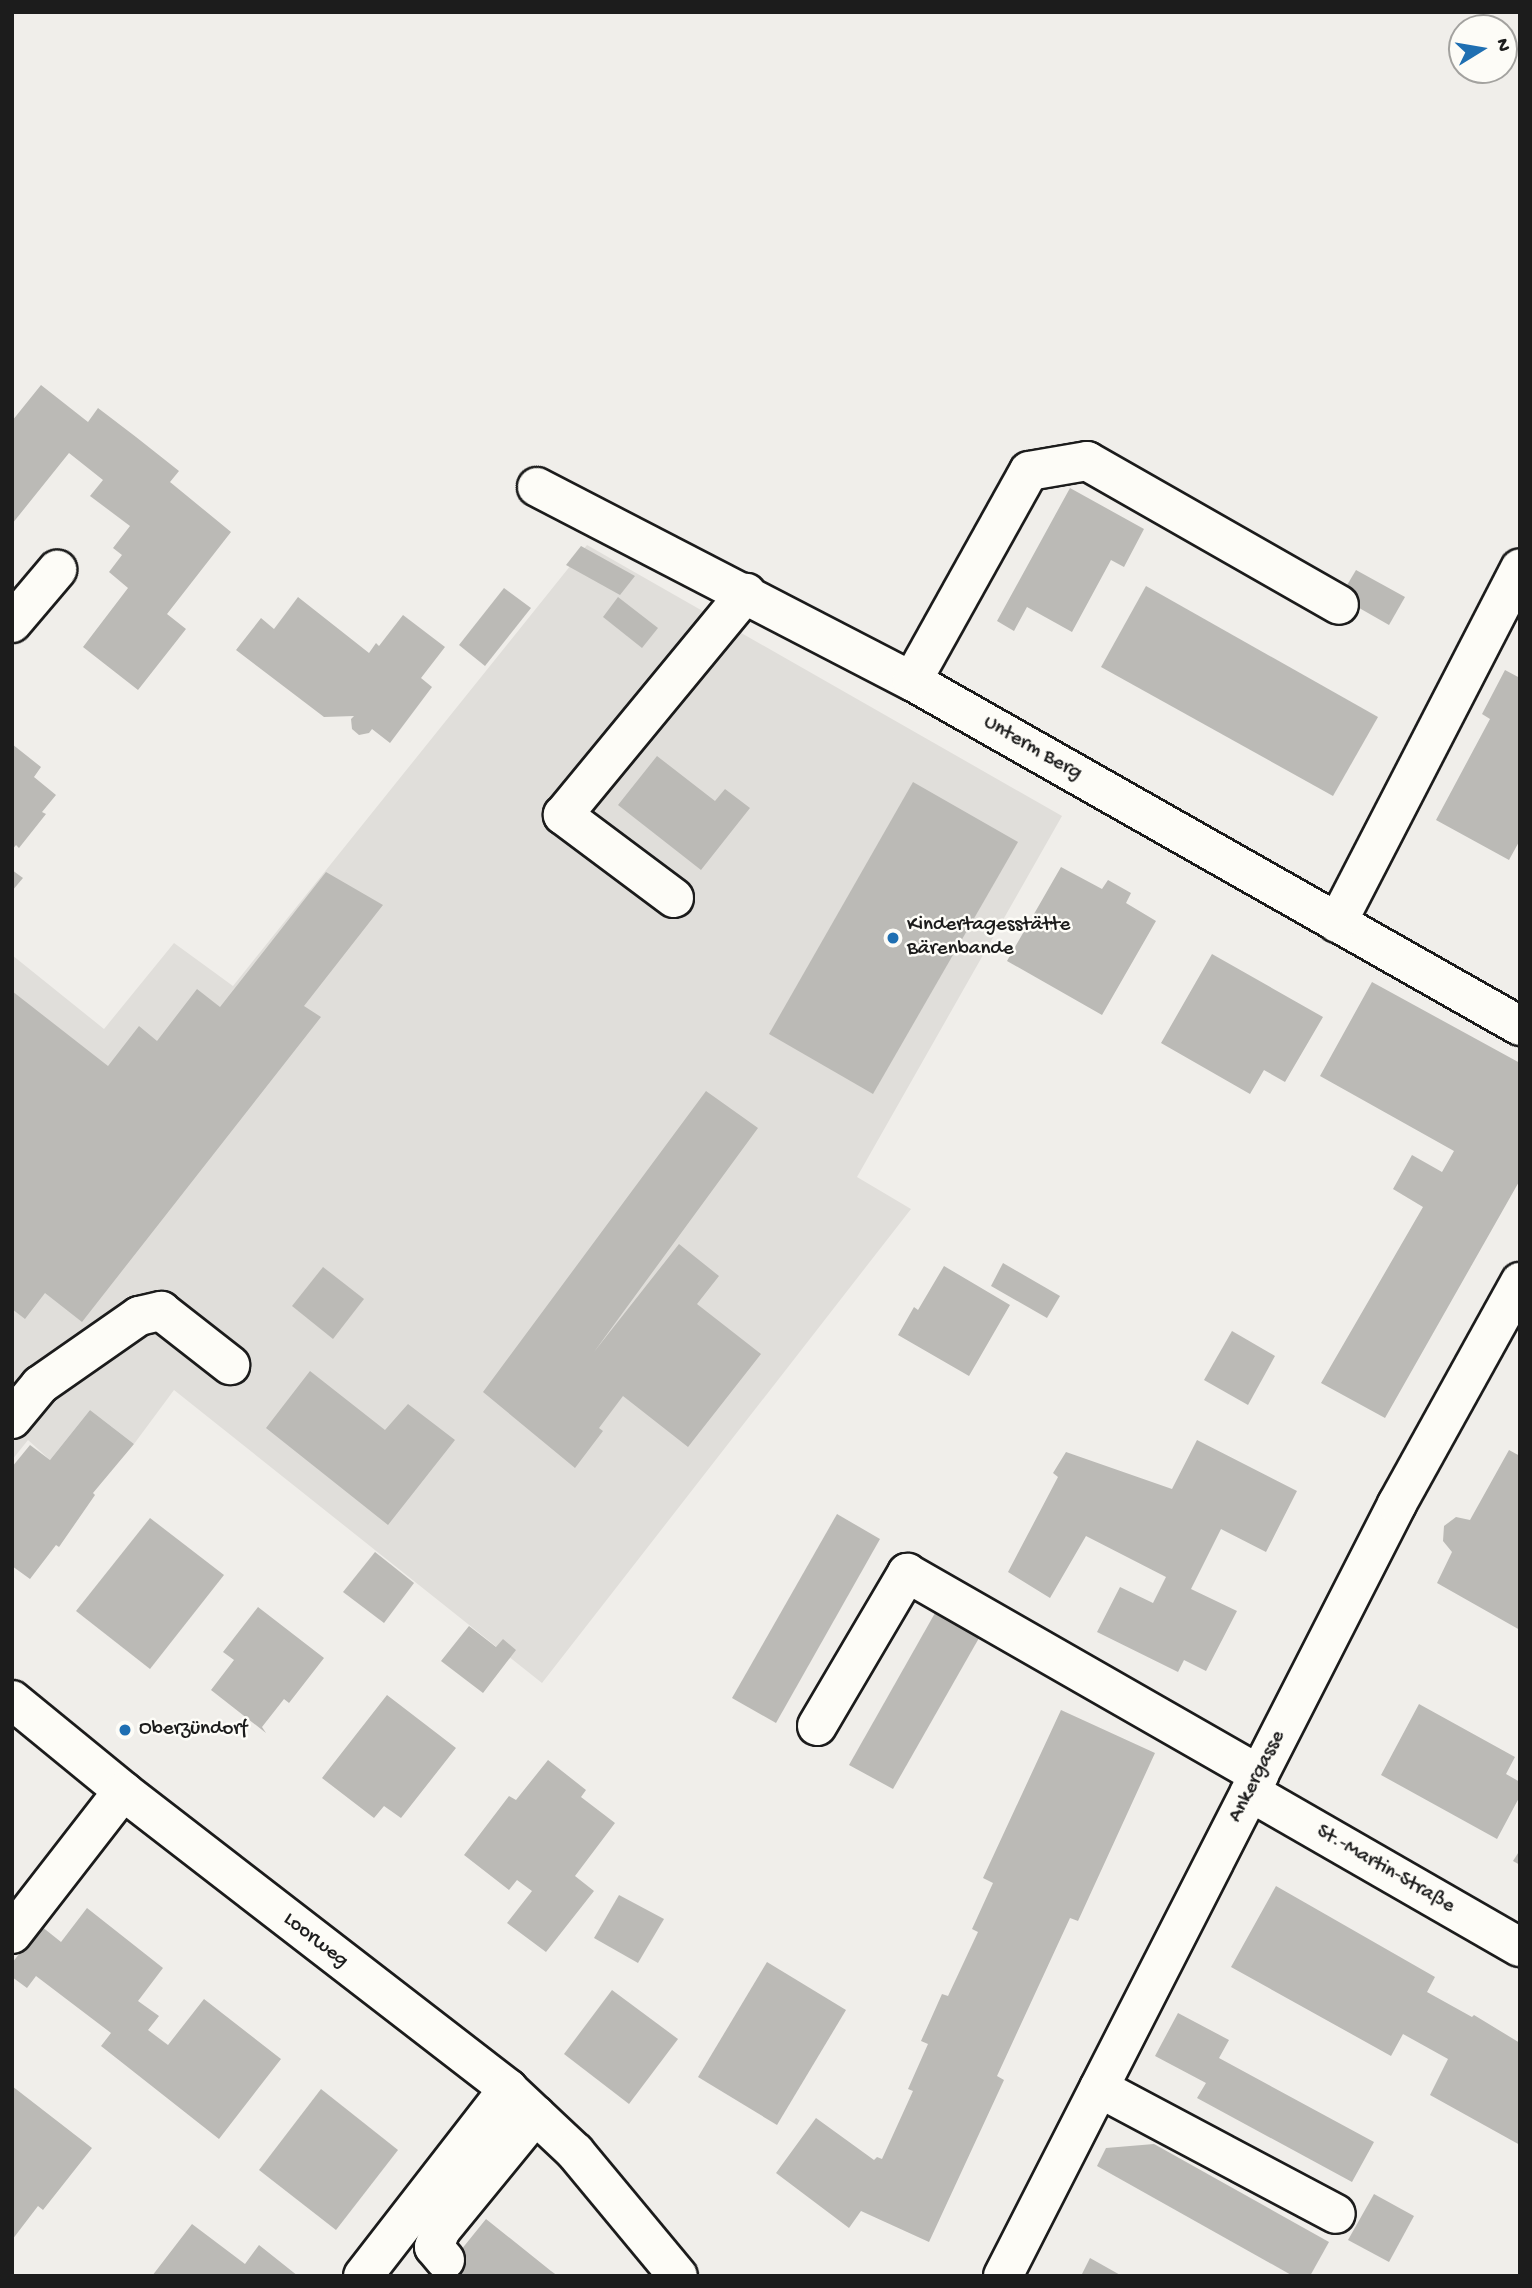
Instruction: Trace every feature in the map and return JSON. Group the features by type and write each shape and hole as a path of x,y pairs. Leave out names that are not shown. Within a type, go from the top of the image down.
{"street":[{"path":"912,681 1029,471 1087,461 1339,605"},
{"name":"Unterm Berg","path":"537,487 912,681 1520,1026"},
{"path":"1337,923 1520,568"},
{"path":"12,624 57,570"},
{"path":"674,898 563,815 746,593"},
{"name":"Ankergasse","path":"1003,2276 1397,1504 1520,1282"},
{"path":"12,1419 40,1385 139,1316 161,1311 230,1365"},
{"name":"St.-Martin-Straße","path":"817,1726 907,1573 1520,1947"},
{"name":"Loorweg","path":"12,1700 123,1791 508,2089 583,2161 678,2276"},
{"path":"12,1934 123,1791"},
{"path":"1099,2088 1336,2214"},
{"path":"363,2276 508,2089"},
{"path":"445,2260 433,2247 441,2231 536,2115"}],"shaded area":[{"path":"587,545 1062,816 857,1177 911,1209 542,1683 174,1390 134,1444 90,1410 50,1460 28,1440 12,1460 12,955 104,1029 174,943 233,986"}],"building":[{"path":"41,385 88,422 98,408 136,437 179,471 170,482 231,532 167,614 186,629 138,690 83,647 128,588 109,572 122,555 113,548 130,526 90,496 103,480 69,453 12,524 12,421"},
{"path":"1070,488 1144,529 1124,567 1111,560 1072,632 1027,607 1014,631 997,621"},
{"path":"581,546 635,576 620,595 566,565"},
{"path":"1356,570 1405,597 1389,625 1340,597"},
{"path":"1146,586 1378,717 1333,796 1101,667"},
{"path":"504,588 531,608 485,666 459,645"},
{"path":"298,597 369,653 376,643 379,646 403,615 445,647 421,678 432,687 390,743 372,729 369,733 359,735 352,729 351,719 354,716 324,717 236,650 261,618 274,629"},
{"path":"618,597 658,628 642,648 603,617"},
{"path":"1505,670 1520,678 1520,840 1509,860 1436,820 1490,719 1482,714"},
{"path":"12,744 41,767 34,777 56,795 42,812 46,814 19,848 16,845 12,850"},
{"path":"657,756 715,801 725,789 750,808 701,870 618,805"},
{"name":"Kindertagesstätte Bärenbande","path":"913,782 1018,842 873,1094 769,1034"},
{"path":"1061,867 1102,889 1108,880 1131,893 1126,903 1156,921 1102,1015 1007,961"},
{"path":"12,870 23,878 12,891"},
{"path":"326,872 383,905 304,1006 321,1017 82,1322 45,1293 25,1319 12,1309 12,991 108,1066 139,1026 157,1041 197,989 220,1007"},
{"path":"1212,954 1323,1017 1285,1082 1264,1070 1250,1094 1161,1043"},
{"path":"1372,982 1520,1063 1520,1180 1385,1418 1321,1383 1423,1207 1393,1189 1412,1155 1442,1172 1454,1151 1320,1076"},
{"path":"706,1091 758,1128 594,1352 679,1244 719,1276 697,1304 761,1354 688,1447 623,1396 599,1428 603,1431 575,1468 483,1392"},
{"path":"1003,1263 1060,1296 1047,1318 991,1286"},
{"path":"944,1266 1010,1305 969,1376 898,1335 914,1307 918,1310"},
{"path":"323,1267 364,1299 333,1339 292,1306"},
{"path":"1232,1331 1275,1356 1248,1405 1204,1380"},
{"path":"310,1371 385,1430 408,1404 455,1440 388,1525 266,1428"},
{"path":"90,1410 134,1444 93,1493 95,1495 59,1547 56,1545 30,1579 12,1566 12,1467 30,1445 50,1460"},
{"path":"1197,1440 1297,1491 1266,1552 1221,1529 1191,1589 1237,1611 1206,1671 1184,1660 1178,1672 1097,1632 1120,1587 1153,1603 1166,1577 1086,1536 1050,1598 1008,1572 1058,1477 1053,1473 1066,1452 1172,1489"},
{"path":"1509,1450 1520,1456 1520,1630 1437,1583 1452,1552 1443,1541 1444,1526 1456,1517 1470,1520"},
{"path":"837,1514 880,1539 776,1723 732,1698"},
{"path":"150,1518 224,1575 150,1669 76,1611"},
{"path":"375,1552 414,1583 384,1623 343,1592"},
{"path":"939,1606 983,1631 893,1789 849,1765"},
{"path":"258,1607 324,1658 289,1703 284,1699 262,1727 266,1733 211,1690 234,1660 223,1652"},
{"path":"469,1626 496,1647 503,1639 516,1650 483,1693 441,1661"},
{"path":"387,1695 456,1748 401,1818 384,1806 374,1818 322,1778"},
{"path":"1419,1704 1515,1757 1506,1774 1520,1782 1520,1796 1497,1839 1381,1775"},
{"path":"1061,1710 1155,1753 1078,1921 1070,1918 997,2076 1004,2080 929,2242 861,2211 849,2228 776,2173 816,2118 874,2160 877,2157 882,2159 913,2091 908,2089 928,2044 921,2041 942,1994 948,1996 978,1932 972,1929 993,1883 983,1878"},
{"path":"548,1760 586,1790 581,1797 615,1823 575,1876 594,1891 546,1952 507,1923 532,1891 517,1880 509,1890 464,1855 509,1796 516,1800"},
{"path":"1520,1850 1520,1865 1513,1861"},
{"path":"1276,1886 1435,1977 1427,1992 1472,2017 1474,2015 1520,2043 1520,2145 1430,2095 1448,2059 1403,2034 1391,2056 1231,1967"},
{"path":"619,1895 664,1919 638,1963 594,1938"},
{"path":"87,1908 163,1968 138,2001 159,2016 148,2030 168,2045 204,1999 281,2059 219,2139 101,2046 111,2033 36,1976 27,1988 12,1977 12,1963 41,1926 61,1942"},
{"path":"767,1962 846,2010 777,2125 698,2077"},
{"path":"612,1990 678,2039 629,2104 564,2054"},
{"path":"1178,2013 1229,2040 1219,2058 1374,2142 1352,2182 1197,2098 1206,2083 1155,2056"},
{"path":"12,2086 92,2148 43,2210 38,2206 12,2240"},
{"path":"321,2089 398,2150 336,2230 259,2170"},
{"path":"1154,2144 1329,2242 1310,2276 1293,2276 1097,2166 1106,2148"},
{"path":"1374,2194 1414,2216 1389,2262 1348,2240"},
{"path":"486,2219 551,2271 558,2276 440,2276"},
{"path":"192,2224 245,2264 259,2245 298,2276 152,2276"},
{"path":"1090,2258 1122,2276 1081,2276"}],"place":[{"name":"Kindertagesstätte Bärenbande","path":"893,938"},
{"name":"Oberzündorf","path":"125,1730"}]}
